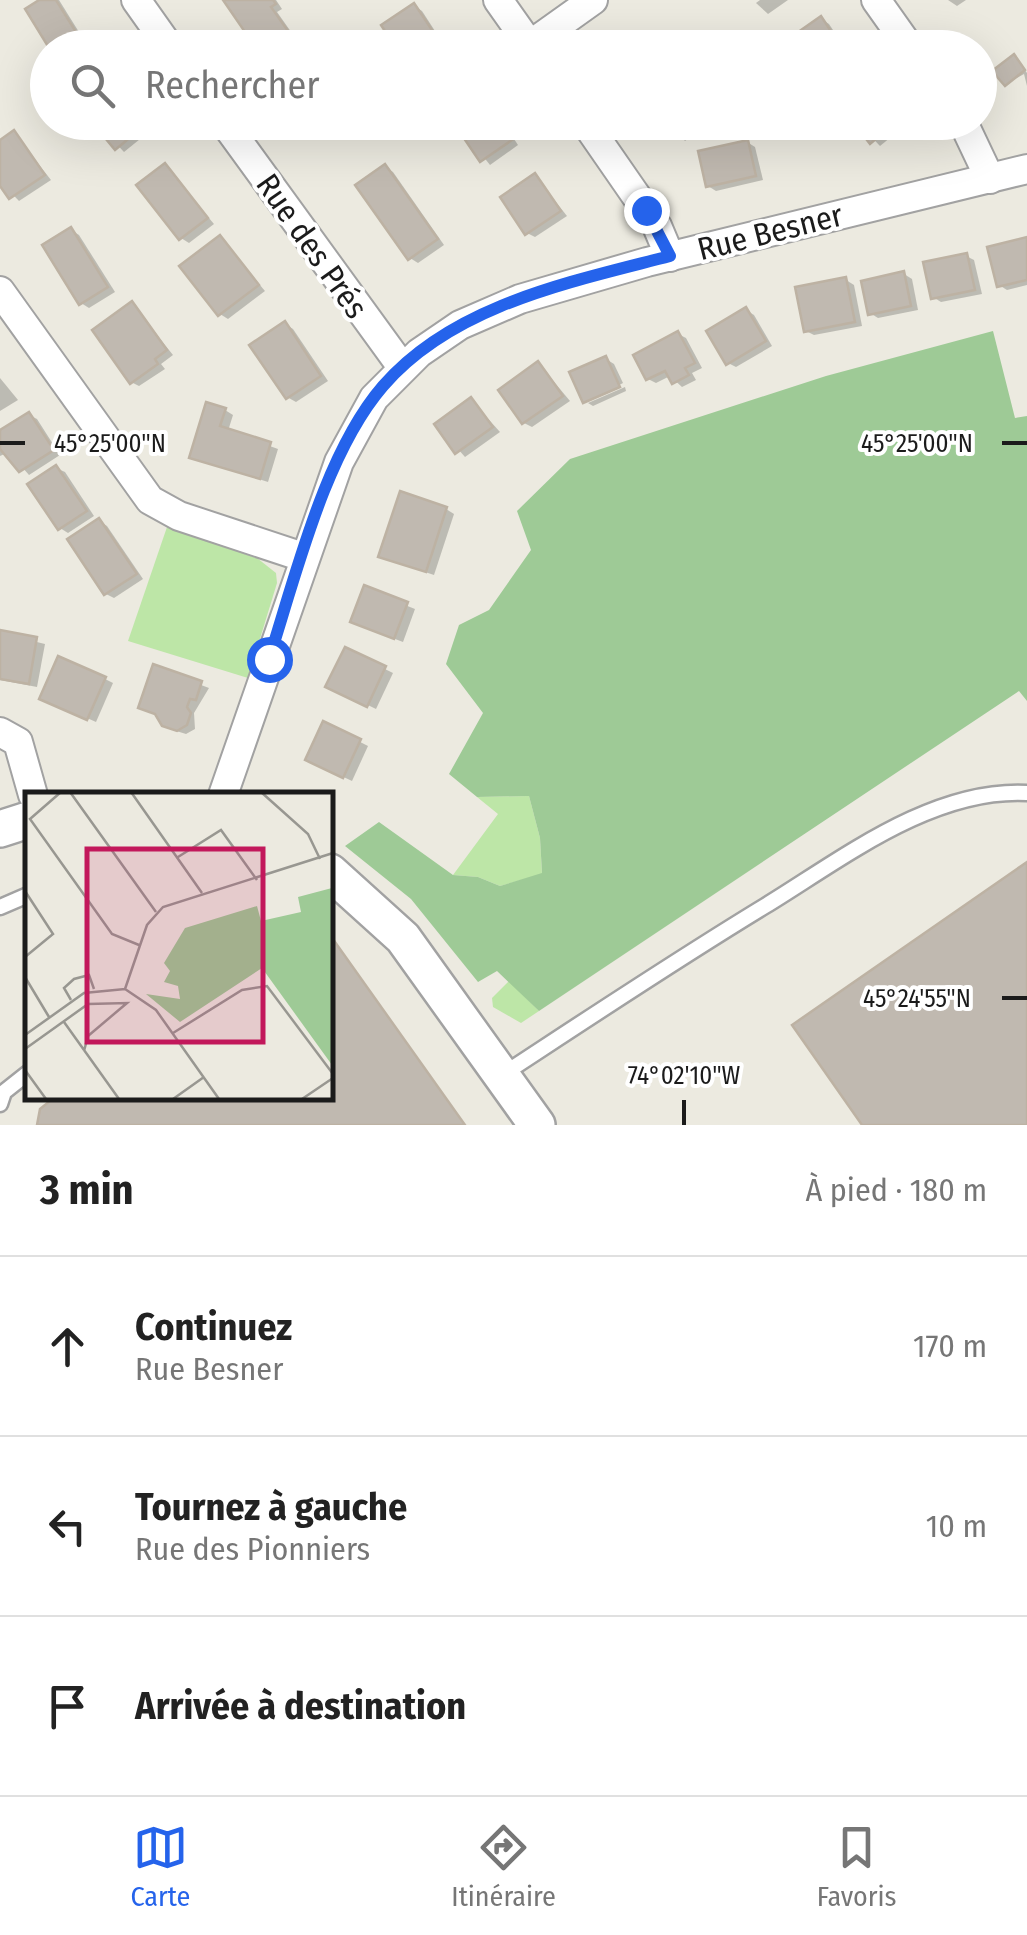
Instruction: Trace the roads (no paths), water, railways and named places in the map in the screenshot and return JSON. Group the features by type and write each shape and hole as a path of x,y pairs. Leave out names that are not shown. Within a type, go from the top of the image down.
{"street":[{"path":"136,0 157,30"},
{"path":"498,0 520,30"},
{"path":"553,30 593,0"},
{"path":"876,0 897,30"},
{"name":"Rue des Prés","path":"237,140 402,367"},
{"path":"597,140 657,226 670,256"},
{"path":"972,140 990,179"},
{"name":"Rue Besner","path":"224,792 303,557 348,442 374,398 402,367 445,334 498,307 670,256 1027,169"},
{"path":"0,291 150,500 179,516 303,557"},
{"path":"0,732 18,742 32,792"},
{"path":"0,829 25,821"},
{"path":"332,874 403,938 536,1125"}],"lane":[{"path":"502,1075 713,938 884,835 973,798 1027,793"},
{"path":"0,907 25,896"},
{"path":"0,1104 4,1092 25,1075"}]}
